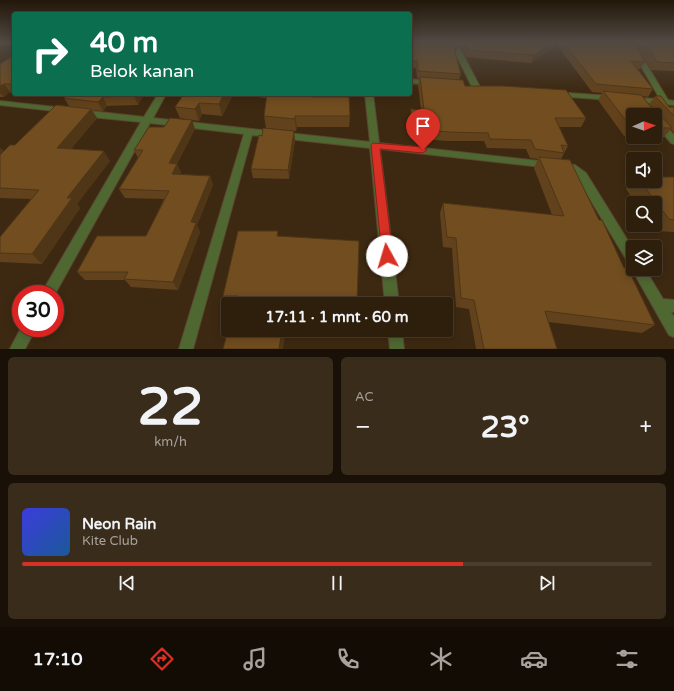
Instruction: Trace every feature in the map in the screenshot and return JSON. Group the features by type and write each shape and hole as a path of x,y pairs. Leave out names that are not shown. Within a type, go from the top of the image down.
{"street":[{"path":"461,58 476,87"},
{"path":"641,58 670,103"},
{"path":"412,81 439,84"},
{"path":"545,93 670,103"},
{"path":"53,285 161,96"},
{"path":"369,96 376,145 391,297"},
{"path":"638,100 645,108"},
{"path":"0,103 51,112 147,120 572,167 582,176 626,248"},
{"path":"662,127 674,141"},
{"path":"186,349 249,131"},
{"path":"642,276 674,330"},
{"path":"660,305 674,306"},
{"path":"17,349 24,337"},
{"path":"396,337 397,349"}],"building":[{"path":"9,58 12,58 12,84 4,84 0,86 0,64"},
{"path":"412,58 457,58 461,74 418,71 417,61 412,60"},
{"path":"576,58 643,58 645,62 631,61 653,89 596,84"},
{"path":"655,58 674,58 674,63 657,62"},
{"path":"420,77 463,80 465,86 503,86 566,90 586,118 555,118 568,146 561,145 564,153 535,149 531,140 490,139 488,133 411,129 411,109 424,110"},
{"path":"603,91 641,95 651,107 660,108 626,108 626,121"},
{"path":"66,96 134,96 103,97 98,102 64,98"},
{"path":"183,96 223,96 219,104 199,103 195,109 175,107"},
{"path":"267,96 349,97 350,116 295,116 295,119 264,116"},
{"path":"655,96 661,96 669,107 674,107 674,116"},
{"path":"56,105 91,109 57,148 104,151 67,198 72,198 32,254 0,253 0,237 39,190 0,188 0,155 10,145 15,145"},
{"path":"662,117 672,128 662,128"},
{"path":"170,118 192,120 169,163 177,164 172,174 210,176 191,222 196,223 173,282 124,279 128,272 77,272 97,236 146,236 169,191 119,189 143,150 134,150 149,127 164,127"},
{"path":"263,128 294,131 288,170 251,169 259,135 262,136"},
{"path":"539,157 570,160 599,220 602,220 624,268 626,268 626,276 631,276 655,325 545,311 557,349 484,349 474,300 461,298 456,238 447,237 443,203 564,216"},
{"path":"662,177 674,177 674,220 669,219 662,210 662,196 651,196 645,188 662,188"},
{"path":"238,231 278,231 277,236 359,241 357,297 223,296"},
{"path":"226,337 281,337 279,349 223,349"}],"route":[{"path":"387,256 376,145 423,150"}]}
